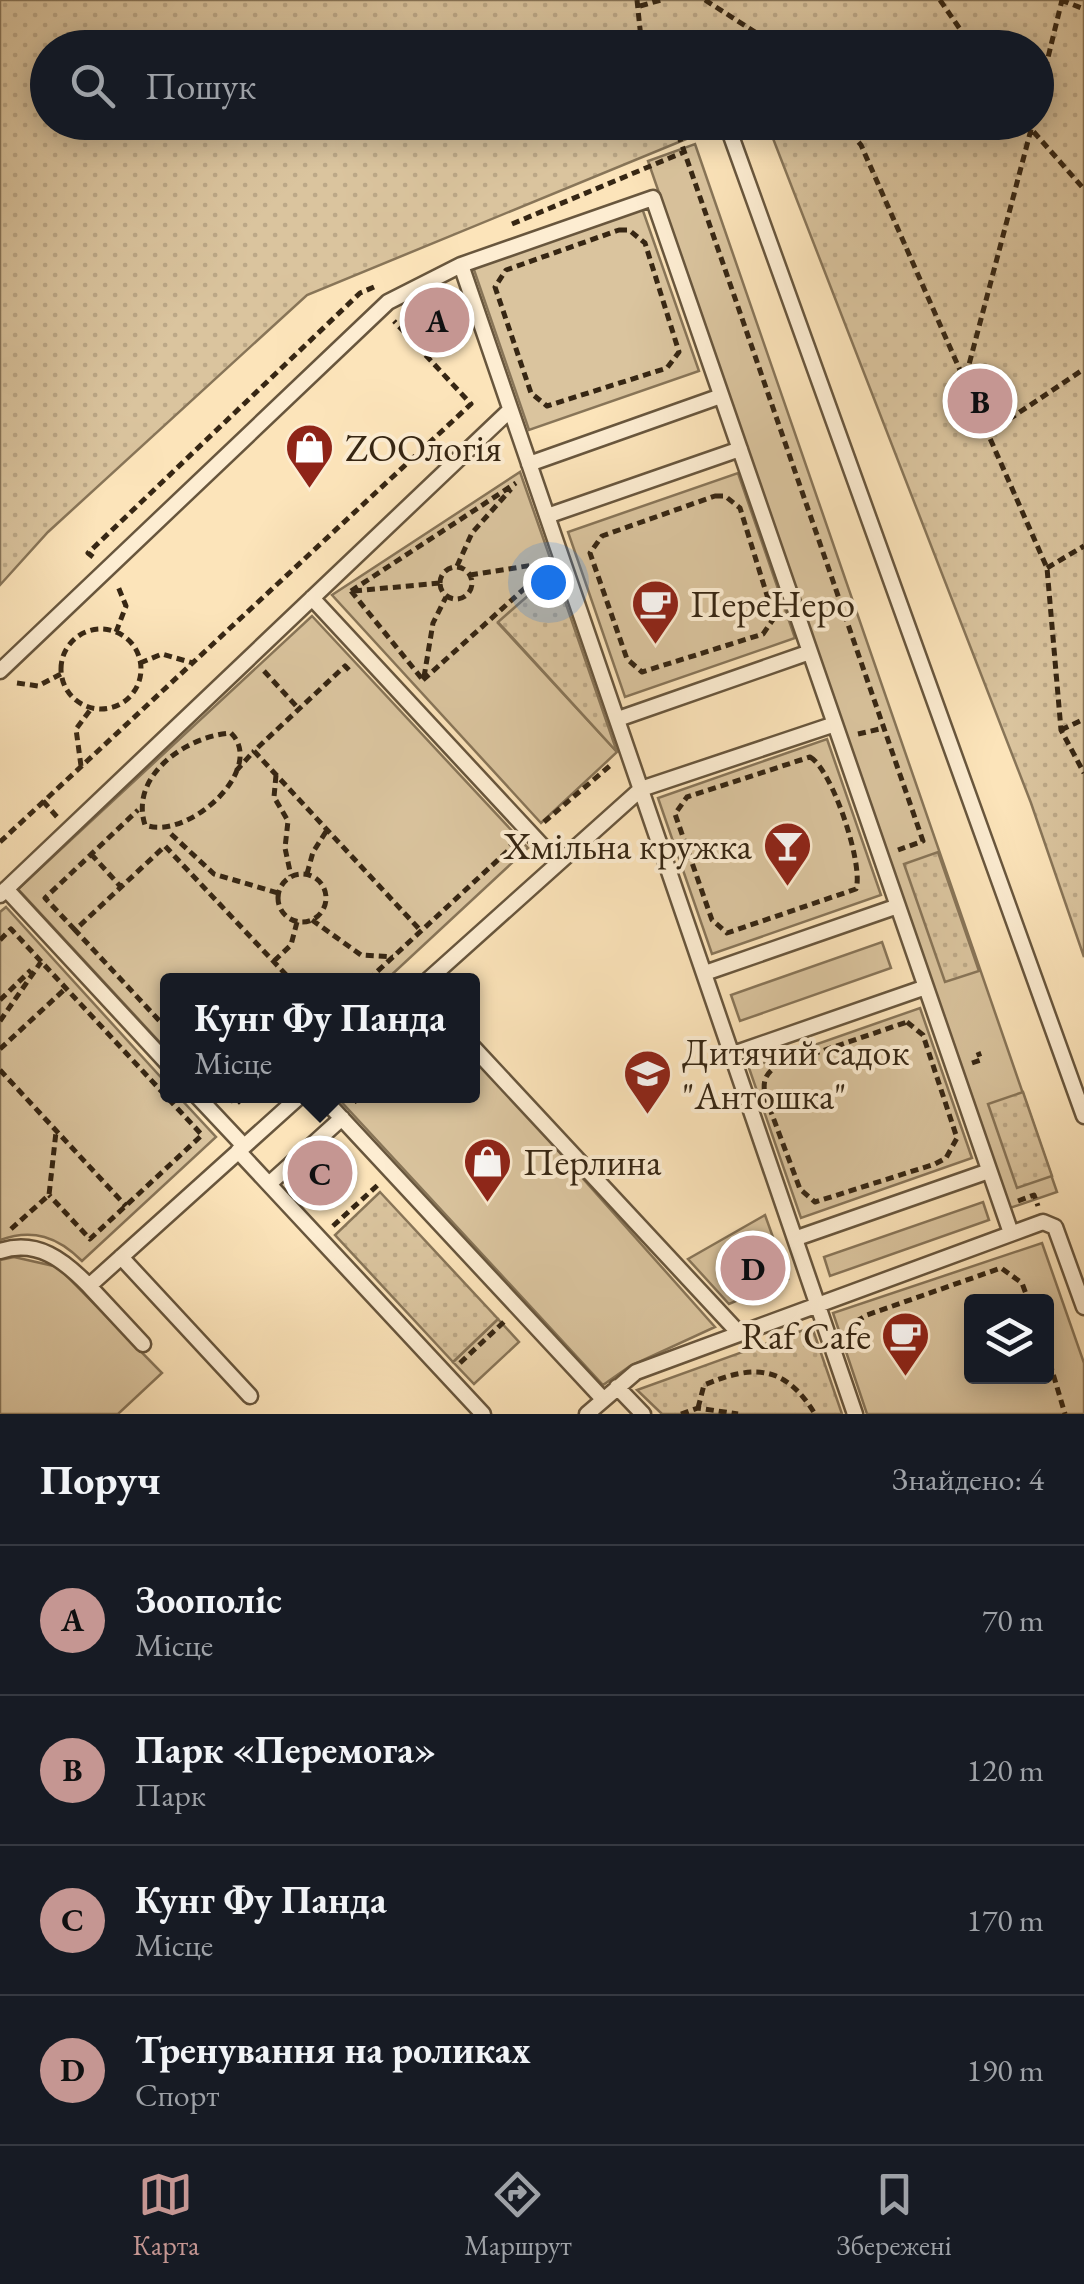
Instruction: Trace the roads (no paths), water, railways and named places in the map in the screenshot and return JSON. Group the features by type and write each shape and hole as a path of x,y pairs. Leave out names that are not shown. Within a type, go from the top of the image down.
{"lane":[{"path":"732,140 1084,1116"},
{"path":"0,671 388,302 461,265 653,198 1010,1233"},
{"path":"461,265 856,1414"},
{"path":"529,464 722,396"},
{"path":"160,1056 3,892 510,410"},
{"path":"547,516 740,449"},
{"path":"312,598 558,863"},
{"path":"618,719 810,652"},
{"path":"436,973 640,789 834,724"},
{"path":"705,973 898,906"},
{"path":"733,1054 926,988"},
{"path":"480,1055 738,1332"},
{"path":"203,1103 269,1184 483,1414"},
{"path":"88,1286 292,1103"},
{"path":"328,1103 603,1399"},
{"path":"269,1184 342,1118"},
{"path":"796,1238 989,1171"},
{"path":"587,1414 636,1372 1043,1222 1055,1227 1084,1307"},
{"path":"0,1252 15,1246 61,1258 144,1344"},
{"path":"120,1257 250,1396"},
{"path":"617,1386 643,1414"}],"place":[{"name":"Зоополіс","path":"437,320"},
{"name":"Парк «Перемога»","path":"980,401"},
{"name":"ZООлогія","path":"310,490"},
{"name":"ПереНеро","path":"655,646"},
{"name":"Хмільна кружка","path":"787,888"},
{"name":"Дитячий садок \"Антошка\"","path":"647,1116"},
{"name":"Кунг Фу Панда","path":"320,1173"},
{"name":"Перлина","path":"488,1204"},
{"name":"Тренування на роликах","path":"753,1268"},
{"name":"Raf Cafe","path":"906,1378"}]}
